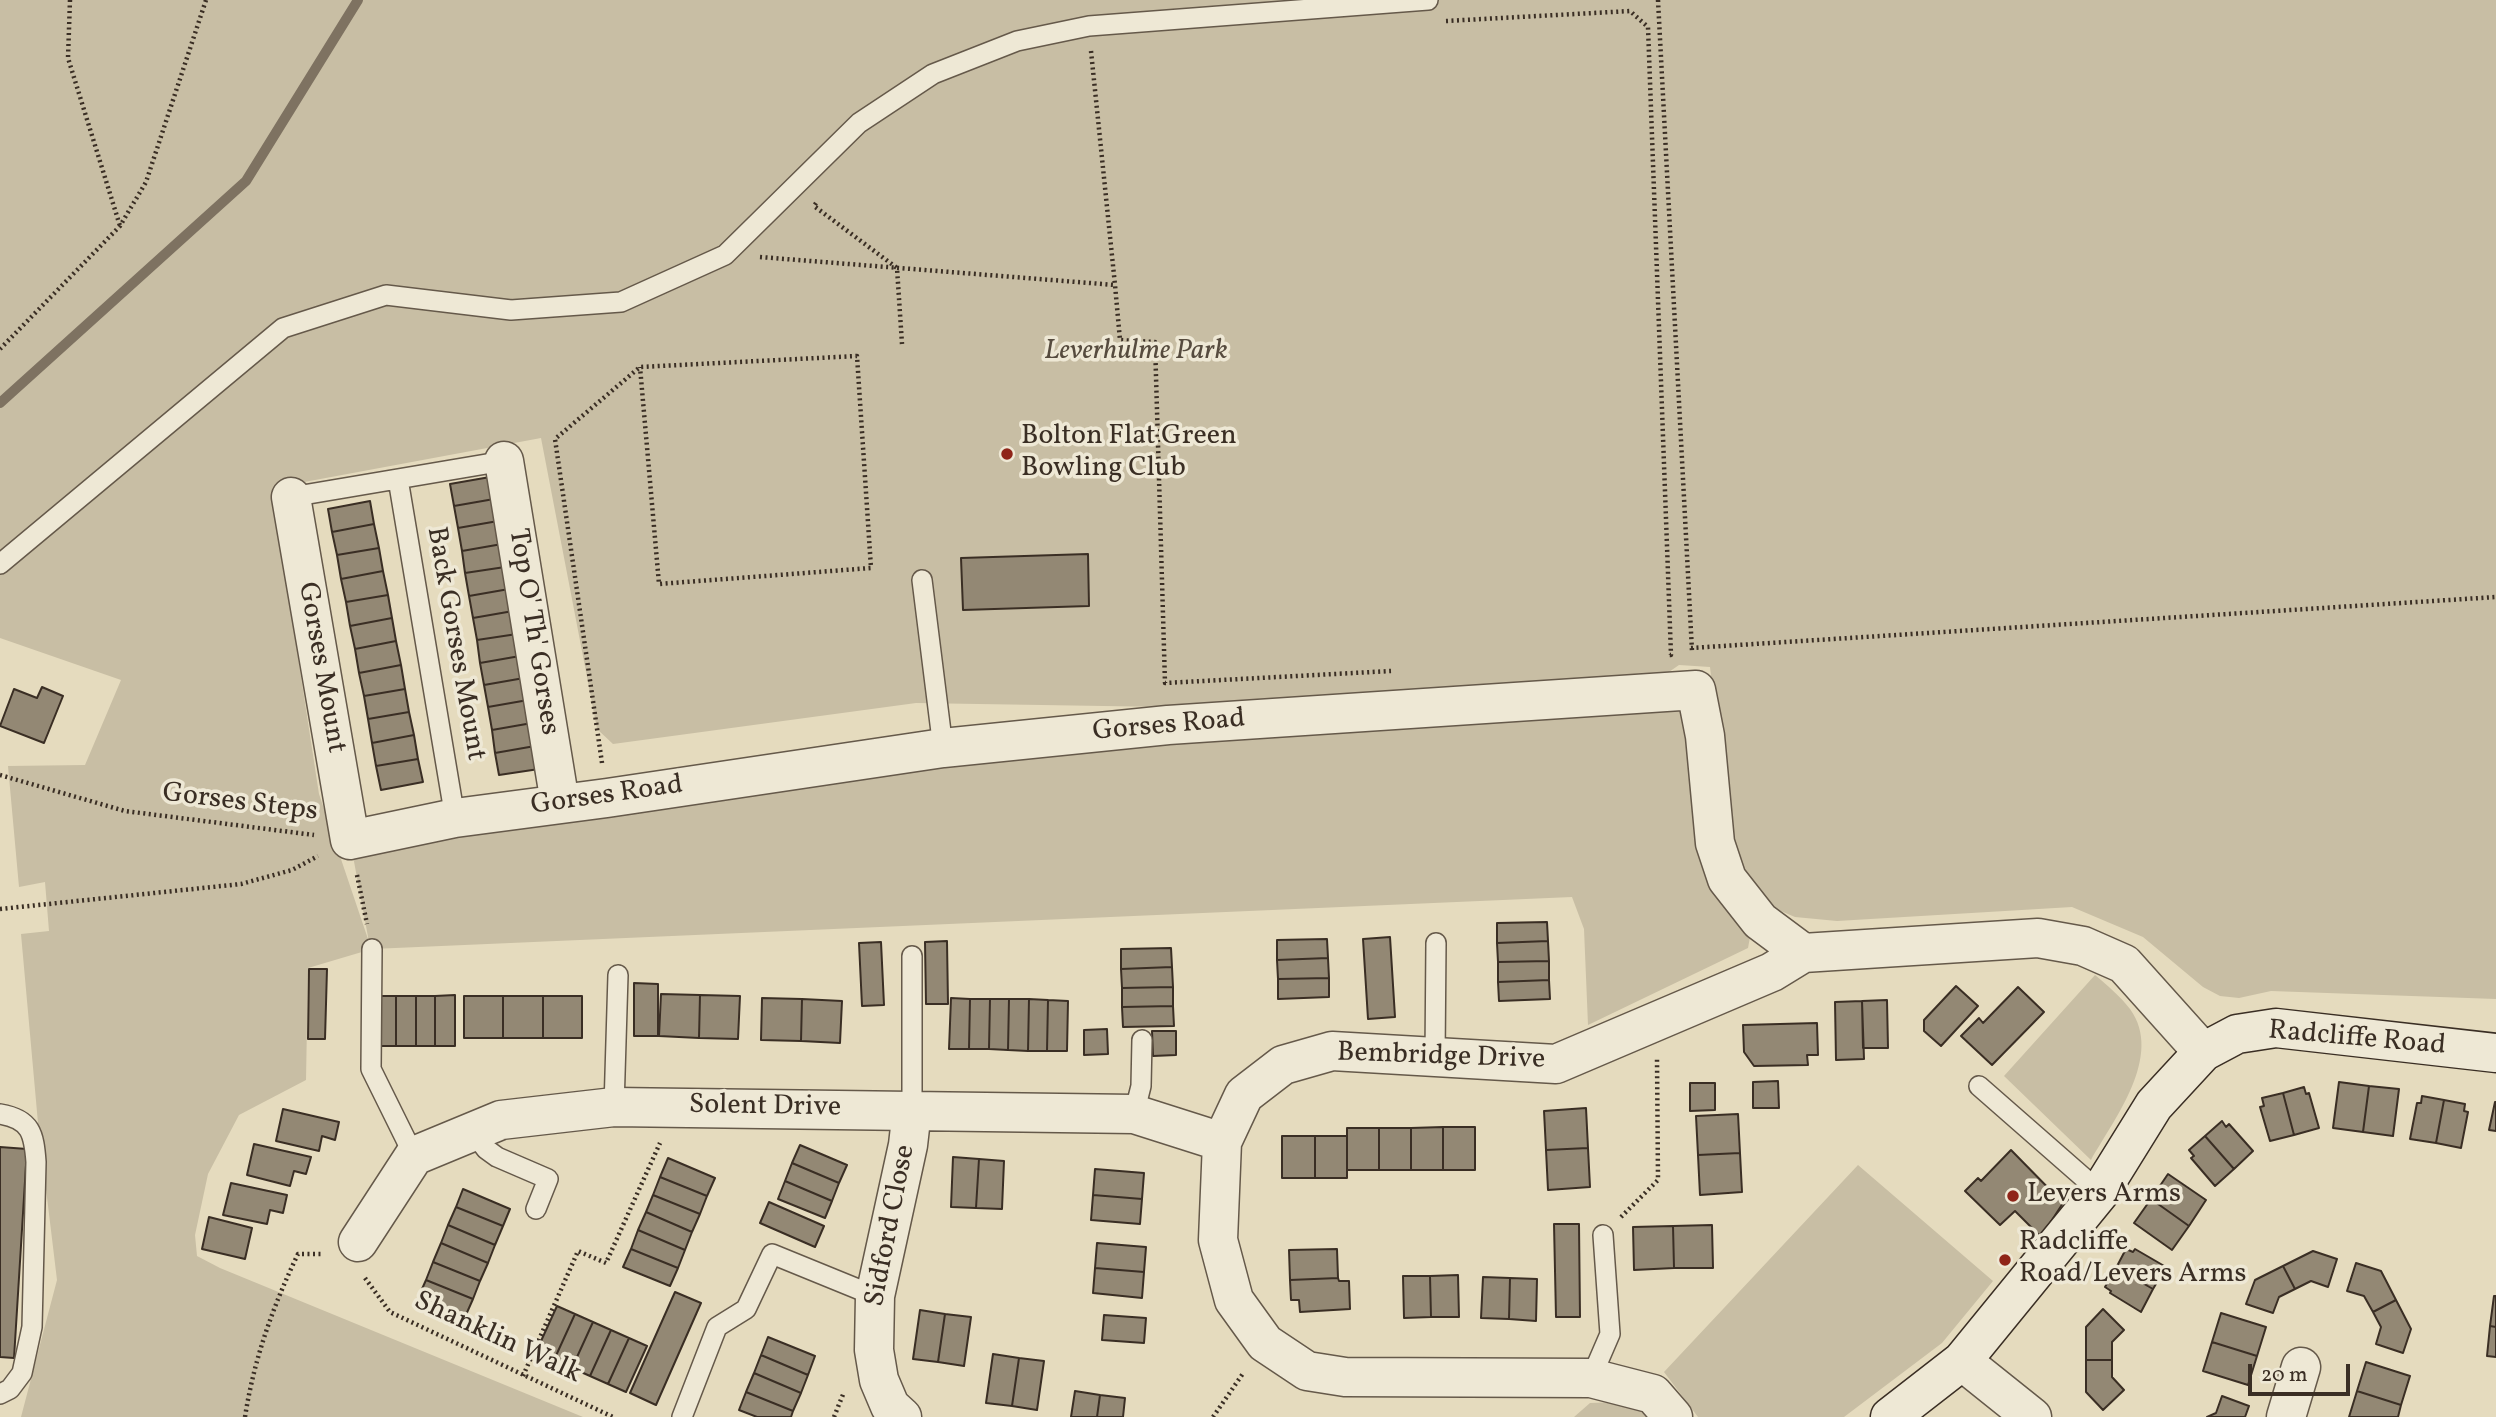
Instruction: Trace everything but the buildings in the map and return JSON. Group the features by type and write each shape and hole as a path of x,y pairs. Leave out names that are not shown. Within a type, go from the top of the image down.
{"street":[{"name":"Top O' Th' Gorses","path":"504,460 560,803"},
{"name":"Gorses Mount","path":"291,497 350,839"},
{"name":"Gorses Road","path":"350,839 455,818 943,748 1168,726 1696,690 1705,736 1715,844 1727,879 1760,921 1803,953"},
{"name":"Bembridge Drive","path":"1663,1406 1591,1378 1345,1377 1307,1371 1265,1343 1234,1300 1218,1240 1222,1142 1244,1095 1283,1065 1332,1051 1556,1064 1772,972 1803,953 2038,938 2083,946 2124,964 2203,1052"},
{"name":"Radcliffe Road","path":"1890,1417 1962,1362 2100,1192 2154,1105 2203,1052 2237,1034 2276,1028 2496,1053"},
{"name":"Solent Drive","path":"414,1156 501,1120 614,1107 1134,1114 1222,1142"},
{"name":"Sidford Close","path":"902,1417 890,1406 878,1380 874,1350 874,1296 908,1145 912,1110"},
{"path":"353,1248 414,1156"},
{"path":"1962,1362 2032,1417"},
{"path":"2286,1417 2301,1367"}],"lane":[{"path":"0,564 283,328 386,295 511,310 621,302 724,255 859,124 933,74 1017,41 1089,26 1428,0"},
{"path":"291,497 504,460"},
{"name":"Back Gorses Mount","path":"398,479 455,818"},
{"path":"922,580 943,748"},
{"path":"1435,1057 1436,943"},
{"path":"372,949 371,1069 414,1156"},
{"path":"912,956 912,1110"},
{"path":"614,1107 618,975"},
{"path":"1134,1114 1141,1086 1142,1040"},
{"path":"1979,1086 2100,1192"},
{"path":"0,1114 17,1118 28,1127 34,1141 36,1162 32,1327 22,1373 10,1389 0,1394"},
{"path":"473,1132 486,1149 497,1157 548,1179 536,1209"},
{"path":"1591,1378 1610,1334 1603,1235"},
{"path":"682,1416 718,1327 746,1309 772,1254 874,1296"}],"path":[{"path":"70,0 68,58 120,226"},
{"path":"0,349 120,226 146,182 206,0"},
{"path":"1658,0 1691,648 2496,597"},
{"path":"1436,21 1630,11 1648,27 1671,654 1657,655"},
{"path":"1089,26 1120,340 1155,342 1165,684 1397,670"},
{"path":"823,196 814,206 898,268"},
{"path":"724,255 1115,285"},
{"path":"898,268 902,344"},
{"path":"607,798 555,439 640,368 857,356 872,568 659,584 640,368"},
{"name":"Gorses Steps","path":"0,775 125,811 350,839"},
{"path":"0,909 241,884 292,870 350,839 372,949"},
{"path":"1603,1235 1658,1180 1656,1022"},
{"path":"523,1376 578,1251 606,1263 657,1146 690,1107"},
{"path":"245,1417 251,1379 274,1303 298,1254 353,1248"},
{"name":"Shanklin Walk","path":"353,1248 390,1312 613,1417"},
{"path":"1213,1417 1265,1343"}],"green space":[{"name":"Leverhulme Park","path":"0,0 2496,0 2496,999 2271,991 2239,998 2220,996 2203,987 2143,937 2072,907 1837,921 1795,917 1762,903 1735,874 1710,667 1679,665 1653,683 1167,707 916,703 613,744 597,729 541,438 272,488 319,794 369,942 350,840 942,761 1689,703 1750,937 1748,948 1588,1025 1584,929 1572,897 372,949 308,968 306,1080 239,1115 208,1174 195,1235 197,1256 220,1268 583,1417 21,1417 57,1280 38,1123 21,934 49,931 45,882 19,887 8,766 85,765 121,680 0,638"},
{"path":"2095,975 2130,1009 2139,1027 2141,1047 2139,1067 2132,1087 2091,1160 2004,1076"},
{"path":"1858,1165 1993,1281 1942,1343 1844,1417 1698,1417 1664,1372"},
{"path":"1646,1401 1659,1417 1574,1417 1590,1403"}],"waterway":[{"path":"0,403 246,181 358,0"}],"place":[{"name":"Bolton Flat Green Bowling Club","path":"1007,454"},
{"name":"Levers Arms","path":"2013,1196"},
{"name":"Radcliffe Road/Levers Arms","path":"2005,1260"}]}
